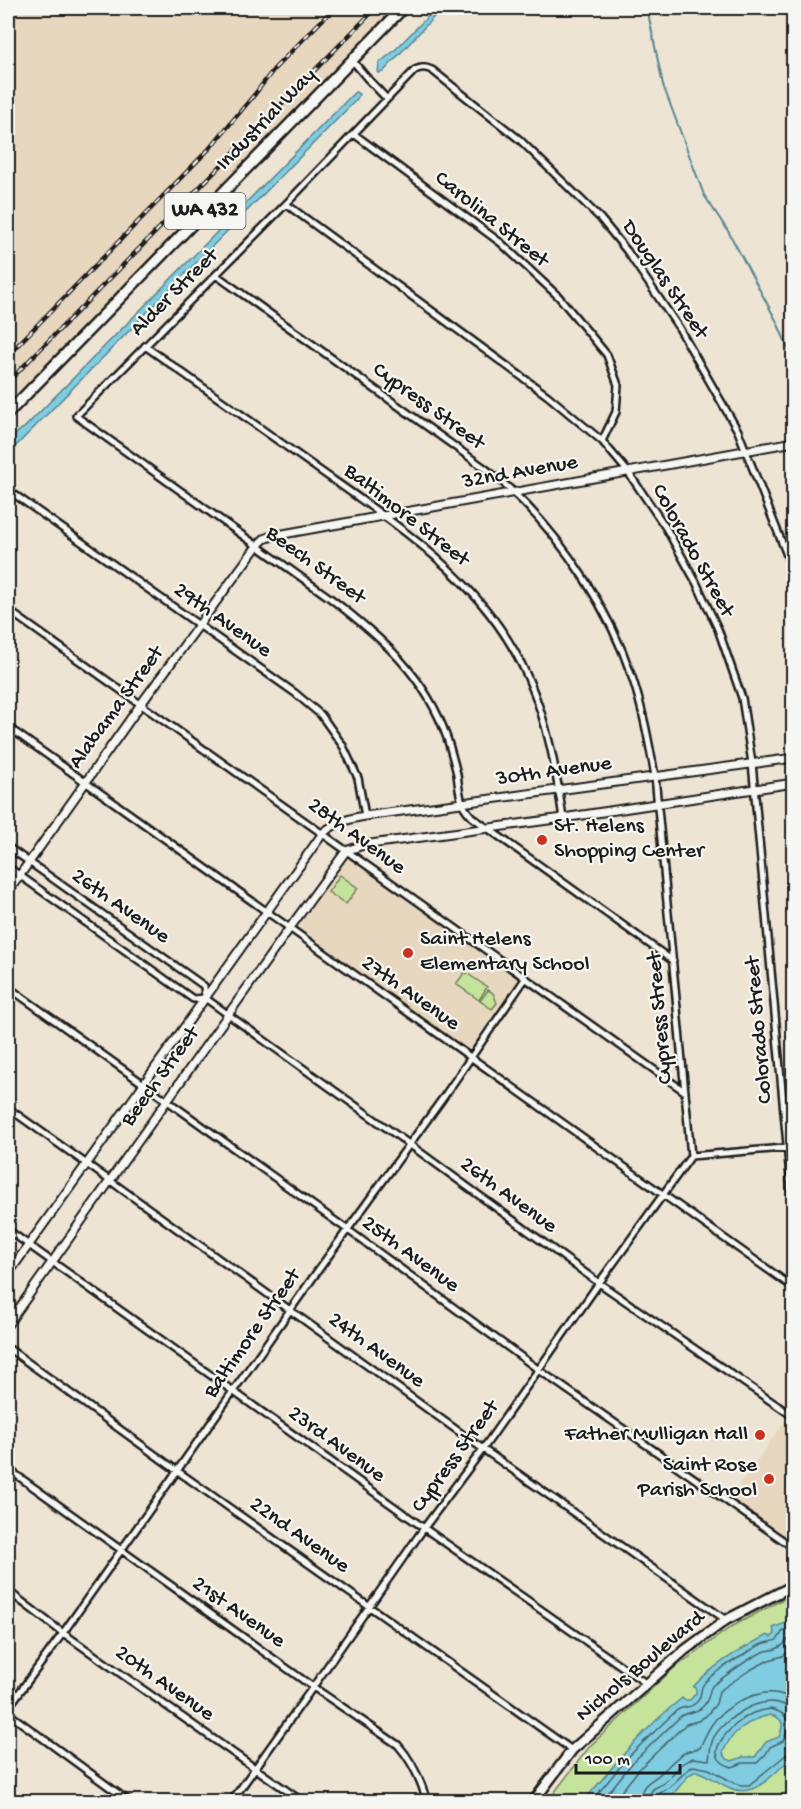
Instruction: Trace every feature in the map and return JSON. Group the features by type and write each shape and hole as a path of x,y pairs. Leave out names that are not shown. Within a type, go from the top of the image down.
{"main road":[{"name":"Industrial Way","path":"8,414 403,8"},
{"name":"Nichols Boulevard","path":"533,1802 572,1750 685,1650 726,1620 794,1585"}],"street":[{"path":"352,60 387,99"},
{"name":"Alder Street","path":"76,416 415,70 426,67"},
{"name":"Douglas Street","path":"426,67 520,140 600,218 627,251 679,328 738,431 794,573"},
{"name":"Carolina Street","path":"354,134 501,243 558,297 607,355 618,385 618,394 616,412 602,441"},
{"name":"Colorado Street","path":"286,204 548,396 602,441 628,472 666,528 696,582 718,629 742,698 752,764 790,1148 794,1221"},
{"name":"Cypress Street","path":"216,275 486,469 514,492 559,543 599,604 632,677 646,726 655,776 691,1156 599,1282 539,1370 424,1528 231,1802"},
{"name":"Baltimore Street","path":"145,346 384,516 431,552 481,601 509,642 528,676 553,754 563,818"},
{"name":"Beech Street","path":"76,416 330,598 391,648 415,675 433,706 447,737 462,803"},
{"name":"32nd Avenue","path":"256,546 272,536 794,442"},
{"name":"29th Avenue","path":"11,492 295,693 321,715 343,746 358,778 365,816"},
{"name":"Alabama Street","path":"8,892 256,546"},
{"name":"28th Avenue","path":"8,610 684,1091"},
{"name":"27th Avenue","path":"8,727 794,1288"},
{"name":"30th Avenue","path":"323,833 340,821 365,816 794,758"},
{"name":"30th Avenue","path":"346,851 363,845 794,783"},
{"path":"462,803 472,817 673,961"},
{"name":"Beech Street","path":"8,1274 323,833"},
{"name":"26th Avenue","path":"8,847 204,986 206,998"},
{"name":"Beech Street","path":"8,1324 346,851"},
{"name":"26th Avenue","path":"8,867 193,999 206,998 599,1282 794,1417"},
{"name":"Baltimore Street","path":"8,1708 525,979"},
{"name":"25th Avenue","path":"8,987 348,1230 539,1370 794,1548"},
{"name":"24th Avenue","path":"8,1108 483,1449 726,1620"},
{"path":"691,1156 790,1148"},
{"name":"23rd Avenue","path":"8,1230 424,1528 647,1684"},
{"name":"22nd Avenue","path":"8,1348 176,1470 572,1750"},
{"name":"21st Avenue","path":"8,1469 398,1745 409,1758 417,1773 426,1802"},
{"name":"20th Avenue","path":"8,1591 63,1633 303,1802"},
{"path":"8,1713 130,1802"}],"shaded area":[{"path":"8,8 403,8 8,413"},
{"name":"Saint Helens Elementary School","path":"349,856 519,979 468,1051 297,928"},
{"name":"Saint Rose Parish School","path":"786,1420 793,1425 793,1541 730,1497"}],"green space":[{"path":"340,875 358,888 346,904 328,892"},
{"path":"465,972 487,987 479,1000 456,984"},
{"path":"488,990 493,993 497,1003 492,1009 480,1001"},
{"path":"793,1594 793,1792 783,1801 547,1802 590,1746 673,1669 731,1627"}],"water":[{"path":"436,8 442,8 383,72 378,73 379,63 393,52"},
{"path":"355,92 359,94 357,99 8,454 15,435"},
{"path":"793,1620 793,1756 772,1776 756,1787 739,1791 696,1771 689,1775 669,1799 664,1797 661,1801 584,1801 630,1747 655,1722 682,1698 690,1700 696,1693 693,1687 701,1679 737,1652 767,1635 771,1637 775,1634 773,1628","holes":["770,1715 778,1718 782,1723 779,1737 766,1742 755,1757 743,1757 732,1761 727,1759 723,1753 735,1733 755,1720"]}],"waterway":[{"path":"647,8 663,85 704,195 728,231 777,322 794,362"}],"railway":[{"path":"8,355 209,149 274,69 334,8"},
{"path":"8,382 376,8"},
{"path":"579,10 598,8"}],"place":[{"name":"St. Helens Shopping Center","path":"542,840"},
{"name":"Saint Helens Elementary School","path":"408,953"},
{"name":"Father Mulligan Hall","path":"760,1435"},
{"name":"Saint Rose Parish School","path":"769,1479"}]}
